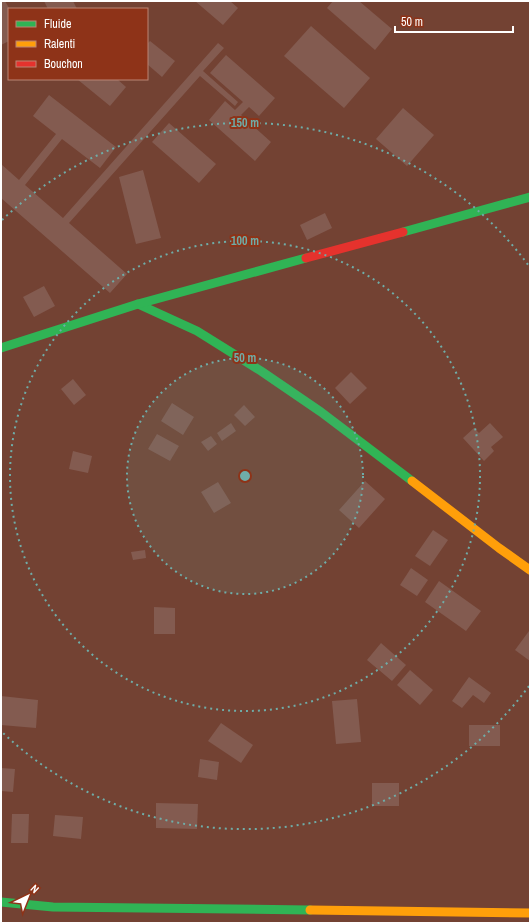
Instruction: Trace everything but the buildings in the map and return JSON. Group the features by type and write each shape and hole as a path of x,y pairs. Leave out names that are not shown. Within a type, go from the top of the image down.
{"street":[{"path":"1,348 138,304 530,197"},
{"path":"138,304 198,331 315,408 530,570"},
{"path":"1,902 53,907 530,913"}],"traffic: fast":[{"path":"403,232 530,197"},
{"path":"1,348 138,304 306,258"},
{"path":"138,304 197,331 261,371 321,412 412,481"},
{"path":"1,902 53,907 310,910"}],"traffic: slow":[{"path":"412,481 530,570"},
{"path":"310,910 530,913"}],"traffic: jam":[{"path":"306,258 403,232"}]}
